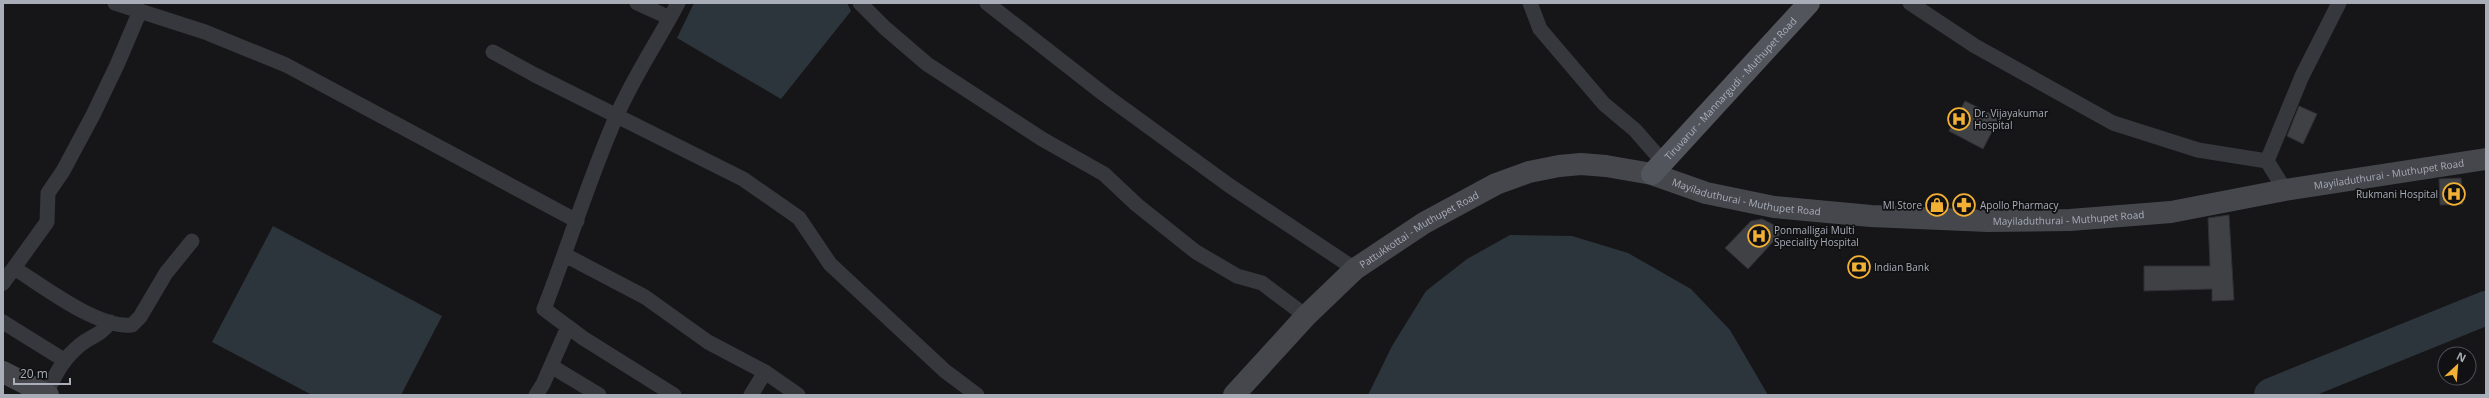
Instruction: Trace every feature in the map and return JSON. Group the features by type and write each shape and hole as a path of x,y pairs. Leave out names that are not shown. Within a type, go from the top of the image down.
{"main road":[{"name":"Tiruvarur - Mannargudi - Muthupet Road","path":"1657,168 1809,3"},
{"name":"Mayiladuthurai - Muthupet Road","path":"1657,168 1706,193 1774,207 1871,216 1988,221 2070,220 2171,212 2285,190 2486,159"},
{"name":"Pattukkottai - Muthupet Road","path":"1234,395 1306,316 1355,269 1424,222 1496,184 1528,172 1581,164 1657,168"},
{"path":"3,372 47,395"}],"street":[{"path":"116,3 205,32 286,65 577,220"},
{"path":"637,3 670,18"},
{"path":"674,395 544,309 616,117 630,86 678,3"},
{"path":"860,3 885,28 927,64 1042,139 1104,174 1137,206 1196,252 1237,276 1262,283 1306,316"},
{"path":"987,3 1105,95 1212,172 1355,269"},
{"path":"1530,3 1540,28 1604,104 1635,130 1657,168"},
{"path":"1910,3 1975,46 2113,123 2198,150 2267,161 2285,190"},
{"path":"2267,161 2302,76 2339,3"},
{"path":"3,283 47,222 48,193 63,171 93,115 117,65 140,11"},
{"path":"493,52 616,117 743,179 799,218 830,264 945,371 977,395"},
{"path":"14,268 81,309 121,327 132,325 140,317 166,273 192,241"},
{"path":"565,256 645,297 708,342 765,372 798,395"},
{"path":"3,322 64,360"},
{"path":"47,395 64,360 82,343 101,334 110,322"},
{"path":"536,395 551,366 568,326"},
{"path":"551,366 599,395"},
{"path":"750,395 765,372"}],"shaded area":[{"path":"694,3 847,3 851,11 781,99 677,38"},
{"path":"273,226 442,316 401,395 312,395 212,342"},
{"path":"1510,235 1572,236 1628,253 1691,289 1730,330 1768,395 1368,395 1392,346 1426,291 1467,259"}],"building":[{"path":"1965,101 1999,118 1983,149 1949,131"},
{"path":"2299,106 2317,114 2303,144 2287,136"},
{"path":"2461,178 2463,204 2440,205 2439,179"},
{"path":"2229,215 2234,300 2212,301 2212,289 2144,291 2144,266 2210,266 2208,218"},
{"path":"1762,219 1784,230 1748,269 1725,248 1751,221"}],"waterway":[{"path":"2271,395 2486,308"}],"place":[{"name":"Dr. Vijayakumar Hospital","path":"1959,119"},
{"name":"Rukmani Hospital","path":"2454,194"},
{"name":"MI Store","path":"1937,205"},
{"name":"Apollo Pharmacy","path":"1964,205"},
{"name":"Ponmalligai Multi Speciality Hospital","path":"1759,236"},
{"name":"Indian Bank","path":"1859,267"}]}
